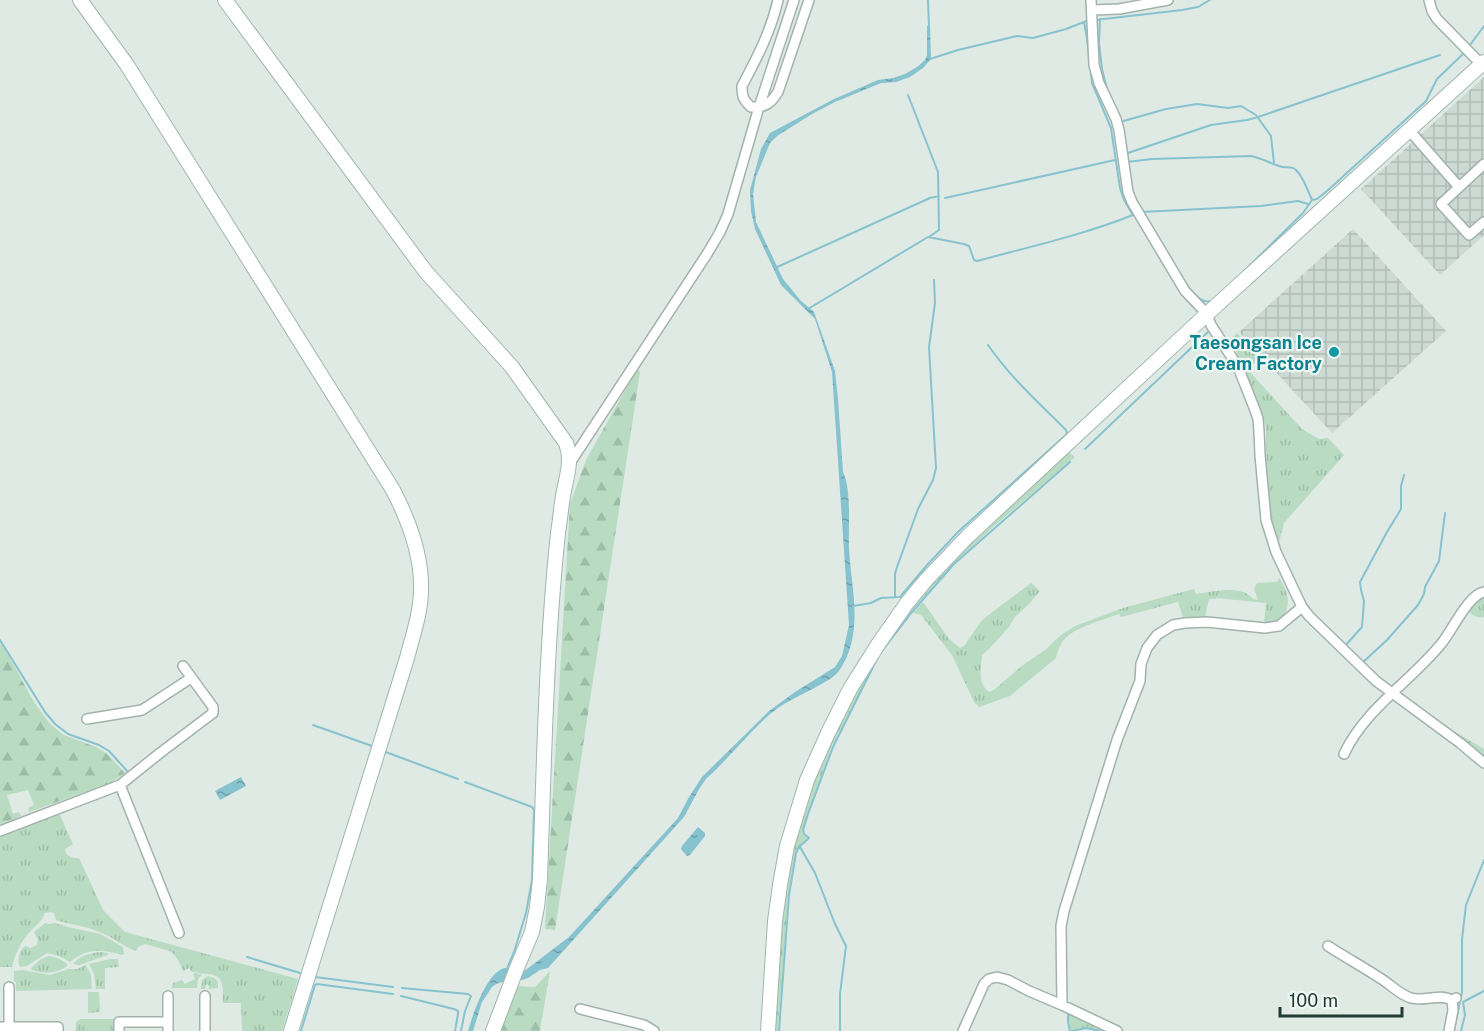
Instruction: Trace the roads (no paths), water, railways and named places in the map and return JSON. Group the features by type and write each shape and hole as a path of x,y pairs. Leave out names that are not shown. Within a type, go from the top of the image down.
{"street":[{"path":"80,0 127,65 393,490 403,510 418,560 422,588 420,606 407,658 291,1031"},
{"path":"225,0 426,272 512,366 566,443 569,451 570,463 558,533 548,661 537,907 531,932 494,1031"},
{"path":"778,0 766,41 742,86 742,95 751,107 765,106 778,92 809,0"},
{"path":"570,463 720,232 728,214 759,107 794,0"},
{"path":"1168,0 1092,12 1094,65 1119,130 1128,192 1140,217 1185,291 1207,314 1211,325 1238,367 1258,419 1266,520 1276,552 1302,607 1309,616 1376,681 1460,743 1484,764"},
{"path":"768,1031 775,921 787,846 807,780 850,689 879,642 926,580 967,537 1207,314 1483,64 1437,19 1429,0"},
{"path":"1409,130 1458,187"},
{"path":"1484,164 1441,204 1469,235 1484,222"},
{"path":"1344,754 1352,737 1378,706 1421,667 1442,644 1474,596 1484,592"},
{"path":"1062,1005 1061,926 1064,911 1117,740 1140,681 1141,664 1147,648 1157,635 1173,625 1185,622 1207,622 1265,628 1279,626 1302,607"},
{"path":"0,831 120,785 213,713 213,707 183,666"},
{"path":"87,719 142,710 191,678"},
{"path":"120,785 179,933"},
{"path":"1328,946 1409,998 1421,1000 1447,997 1454,999 1449,1031"},
{"path":"963,1031 984,984 989,979 997,977 1117,1031"},
{"path":"9,987 4,1027 58,1027 58,1031"},
{"path":"118,1031 118,1022 168,1026 168,996"},
{"path":"205,996 205,1031"},
{"path":"580,1009 644,1025 654,1031"}],"water":[{"path":"930,25 931,59 923,68 910,77 896,82 881,83 835,102 777,136 770,143 756,177 753,194 756,222 783,279 801,301 814,312 835,371 843,472 849,499 849,549 855,615 852,641 841,668 833,677 770,714 706,779 684,817 548,968 528,978 506,981 492,987 482,1002 473,1031 468,1031 482,994 493,975 507,968 523,972 569,937 678,818 702,777 769,711 835,667 842,656 849,625 832,372 815,319 781,285 755,229 750,190 761,149 770,133 834,99 878,80 905,74 917,67 927,55 927,26"},
{"path":"241,777 246,786 220,800 215,791"},
{"path":"698,827 705,833 705,836 687,856 681,849 682,846"}],"waterway":[{"path":"928,0 929,27"},
{"path":"1095,20 1182,10 1198,7 1210,0"},
{"path":"1100,19 1099,43 1108,93"},
{"path":"930,59 1017,36 1033,38 1089,20"},
{"path":"808,309 928,237 969,246 974,260 977,261 1075,235 1133,215 1120,188 1111,128 1092,83 1084,22"},
{"path":"1470,45 1484,26"},
{"path":"1236,279 1303,213 1312,200 1327,191 1426,101 1437,79 1464,53"},
{"path":"1125,154 1211,125 1258,117 1440,55"},
{"path":"908,95 938,172 939,230 929,237"},
{"path":"1120,122 1166,109 1197,104 1228,108 1241,106 1256,115 1271,136 1274,163"},
{"path":"1127,162 1251,156 1294,169 1304,181 1312,200"},
{"path":"945,198 1115,160"},
{"path":"775,268 939,196"},
{"path":"1141,212 1261,206 1298,201 1308,204"},
{"path":"895,597 897,567 936,468 929,347 935,303 934,280"},
{"path":"1186,284 1204,301 1212,301"},
{"path":"1085,449 1210,330"},
{"path":"853,606 871,603 881,598 900,597 959,531 1067,434 1066,430 1015,379 988,345"},
{"path":"779,1031 789,895 796,853 809,838 803,830 833,747 879,655 912,612 954,564 1070,462"},
{"path":"1344,647 1362,627 1364,601 1360,582 1401,509 1401,486 1404,475"},
{"path":"1361,664 1387,640 1418,605 1439,561 1445,513"},
{"path":"0,640 55,724 68,734 109,751 128,772"},
{"path":"313,725 372,746"},
{"path":"383,751 458,779"},
{"path":"465,782 532,807 534,810 532,880 526,913 506,971"},
{"path":"800,847 815,873 846,946 840,994 840,1031"},
{"path":"1454,1030 1462,992 1462,939 1466,905 1484,860"},
{"path":"247,957 300,973"},
{"path":"315,977 393,987"},
{"path":"301,1031 317,984 393,994"},
{"path":"402,988 471,996 461,1031"},
{"path":"1463,1002 1484,991"},
{"path":"401,996 458,1011 455,1031"},
{"path":"1461,1031 1465,1015 1463,1002"},
{"path":"1068,1011 1070,1031"},
{"path":"1072,1031 1086,1028 1100,1031"}],"place":[{"name":"Taesongsan Ice Cream Factory","path":"1334,352"}]}
